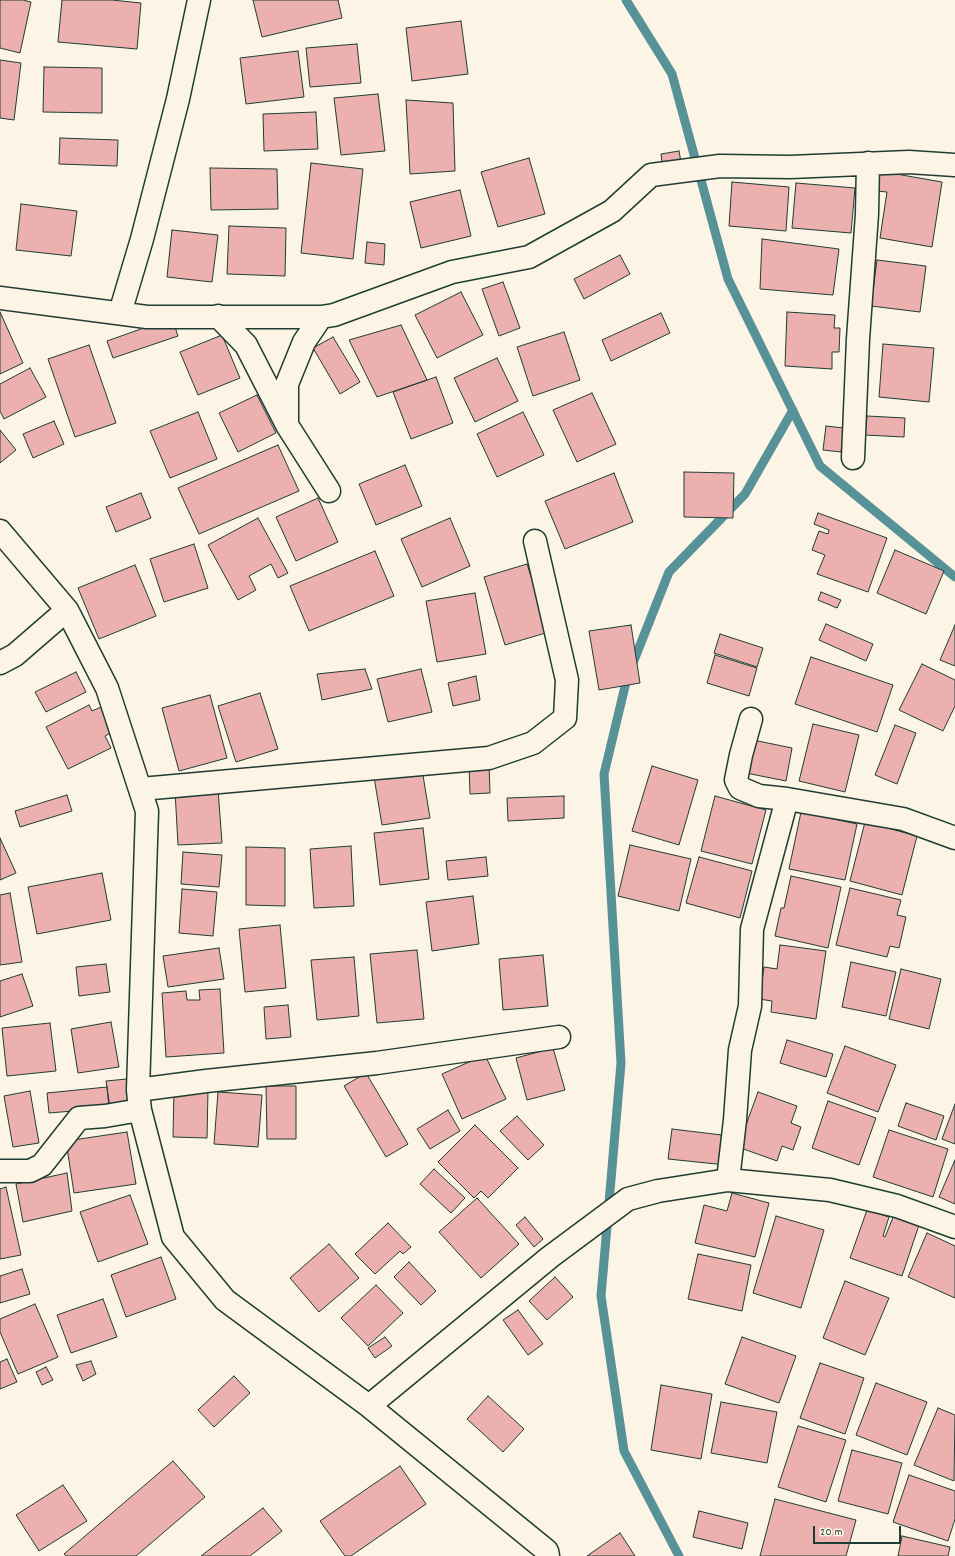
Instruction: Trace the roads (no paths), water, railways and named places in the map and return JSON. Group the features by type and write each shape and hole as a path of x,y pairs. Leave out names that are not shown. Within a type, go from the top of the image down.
{"street":[{"path":"120,313 142,239 178,99 199,0"},
{"path":"0,298 147,317 321,317 334,315 452,272 529,256 612,211 651,175 720,166 790,167 909,162 955,165"},
{"path":"853,458 858,331 867,214 868,163"},
{"path":"218,316 246,345 287,425 329,491"},
{"path":"287,425 287,384 304,342 321,317"},
{"path":"0,531 67,610 107,688 147,811 139,1100 173,1237 226,1300 369,1406 547,1552 548,1556"},
{"path":"141,789 489,758 533,743 565,718 567,680 535,541"},
{"path":"0,663 15,655 67,610"},
{"path":"751,719 736,780 740,788 759,796 788,799 903,819 955,838"},
{"path":"728,1180 735,1120 740,1050 750,1006 752,929 788,799"},
{"path":"0,1171 30,1171 42,1165 79,1118 105,1116 139,1100 206,1081 377,1064 559,1037"},
{"path":"369,1406 550,1257 628,1199 658,1191 728,1180 830,1190 897,1206 955,1227"}],"waterway":[{"path":"626,0 672,74 728,279 820,466 955,577"},
{"path":"679,1556 624,1451 601,1296 621,1063 604,774 627,678 669,572 745,494 793,410"}]}
